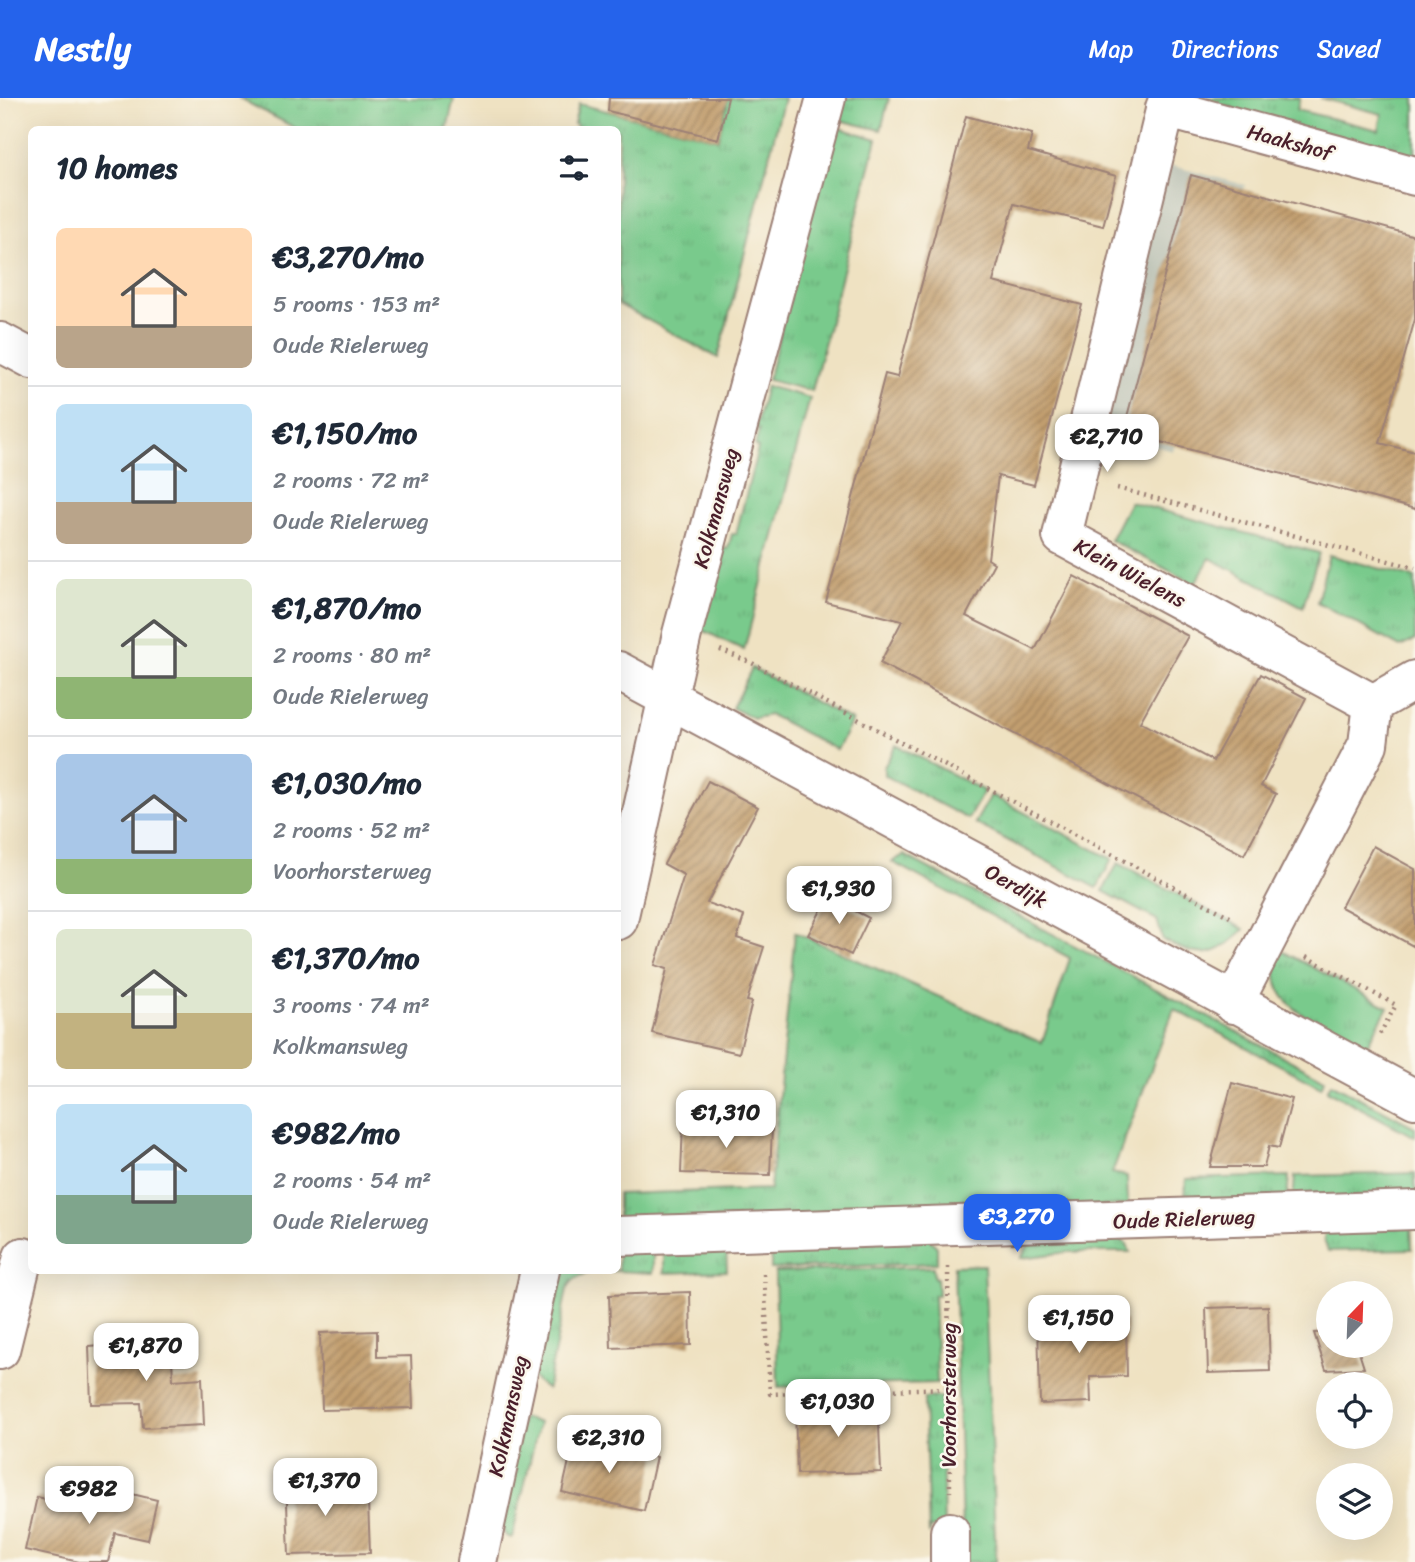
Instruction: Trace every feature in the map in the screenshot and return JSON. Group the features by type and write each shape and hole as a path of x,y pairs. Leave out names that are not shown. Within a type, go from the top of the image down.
{"street":[{"name":"Kolkmansweg","path":"621,907 682,634 826,98"},
{"name":"Haakshof","path":"1167,103 1415,176"},
{"name":"Klein Wielens","path":"1167,103 1062,536 1373,704"},
{"path":"0,342 28,357"},
{"name":"Oerdijk","path":"621,672 1415,1099"},
{"path":"1234,1004 1368,744 1373,704 1415,680"},
{"name":"Oude Rielerweg","path":"621,1236 1415,1210"},
{"path":"0,1350 18,1257"},
{"name":"Kolkmansweg","path":"477,1562 539,1274"}],"path":[{"path":"1076,477 1415,568"},
{"path":"682,634 750,662 1395,1005 1376,1042"},
{"name":"Voorhorsterweg","path":"947,1227 950,1547"},
{"path":"762,1232 770,1394 949,1388"}],"shaded area":[{"path":"1169,165 1245,185 1173,451 1100,430"}],"green space":[{"path":"239,98 454,98 448,126 291,126"},
{"path":"728,98 784,98 718,358 621,306 621,126 574,124 579,104 718,139"},
{"path":"841,98 889,98 881,130 835,119"},
{"path":"1197,98 1300,98 1297,110 1379,130 1382,114 1320,98 1415,98 1415,164"},
{"path":"833,126 877,139 812,391 768,380"},
{"path":"766,386 810,398 744,650 700,629 724,548 728,549 732,534 736,534 758,448 755,446 759,430 755,429"},
{"path":"1130,502 1319,553 1303,607 1210,558 1195,584 1110,540"},
{"path":"1329,555 1415,578 1415,640 1400,647 1317,602"},
{"path":"752,668 852,721 837,750 770,715 754,718 732,708"},
{"path":"896,745 984,791 968,819 884,775 884,767"},
{"path":"991,795 1112,859 1097,888 975,823"},
{"path":"904,855 1325,1079 1321,1087 1174,1009 1112,1173 1127,1176 1128,1205 621,1222 621,1194 770,1189 795,932 1042,1043 1070,958 892,862"},
{"path":"1118,863 1244,929 1224,946 1206,953 1186,951 1163,940 1157,920 1103,891"},
{"path":"1280,950 1388,1007 1366,1047 1315,1022 1287,1000 1278,987 1276,970"},
{"path":"1331,1083 1415,1127 1415,1137 1327,1090"},
{"path":"1415,1173 1415,1196 1293,1200 1295,1176"},
{"path":"1289,1176 1287,1201 1185,1202 1186,1179"},
{"path":"1411,1225 1412,1249 1328,1251 1324,1239 1326,1228"},
{"path":"926,1235 937,1247 937,1263 771,1269 771,1243"},
{"path":"1116,1236 1127,1244 1130,1252 1068,1252 1021,1258 1032,1239"},
{"path":"726,1245 727,1271 664,1273 664,1246"},
{"path":"653,1247 653,1273 621,1272 621,1248"},
{"path":"984,1265 996,1562 963,1562 954,1266"},
{"path":"933,1267 938,1295 934,1295 937,1383 778,1387 775,1272"},
{"path":"556,1274 586,1274 573,1281 567,1289 547,1390 532,1377"},
{"path":"941,1397 944,1528 931,1528 929,1534 924,1398"},
{"path":"522,1417 539,1423 512,1538 506,1536 498,1522"}],"building":[{"path":"609,98 728,98 718,139 608,111"},
{"path":"966,116 1032,134 1028,151 1116,176 1103,226 1014,204 993,282 1082,305 1034,485 998,476 988,559 994,563 966,616 1035,650 1074,576 1188,636 1140,722 1213,761 1261,674 1306,698 1261,786 1276,794 1244,855 880,663 902,621 826,602 885,374 897,377"},
{"path":"1191,175 1415,236 1415,319 1380,443 1415,452 1415,509 1123,432"},
{"path":"708,781 758,807 707,903 744,916 737,938 764,947 747,1001 752,1002 739,1053 652,1033 667,969 655,965 684,875 664,864"},
{"path":"1373,846 1415,869 1415,947 1341,907"},
{"path":"828,897 869,918 851,955 808,935"},
{"path":"1232,1083 1292,1099 1279,1148 1269,1146 1264,1167 1210,1167"},
{"path":"683,1124 772,1127 770,1175 681,1173"},
{"path":"690,1292 691,1345 611,1348 609,1295"},
{"path":"1268,1306 1270,1371 1208,1373 1206,1308"},
{"path":"1108,1313 1108,1320 1126,1320 1127,1376 1090,1377 1091,1402 1040,1404 1038,1322 1055,1322 1055,1315"},
{"path":"377,1331 377,1357 411,1356 413,1408 322,1410 320,1333"},
{"path":"171,1339 173,1380 202,1378 204,1425 143,1428 141,1403 91,1404 89,1346"},
{"path":"1322,1358 1361,1358 1364,1368 1326,1370"},
{"path":"878,1404 881,1472 797,1474 795,1407"},
{"path":"574,1439 656,1457 644,1511 562,1492"},
{"path":"343,1476 344,1502 368,1502 370,1553 289,1555 286,1478"},
{"path":"99,1486 157,1500 148,1540 115,1533 108,1562 79,1562 25,1550 37,1497 93,1510"}]}
